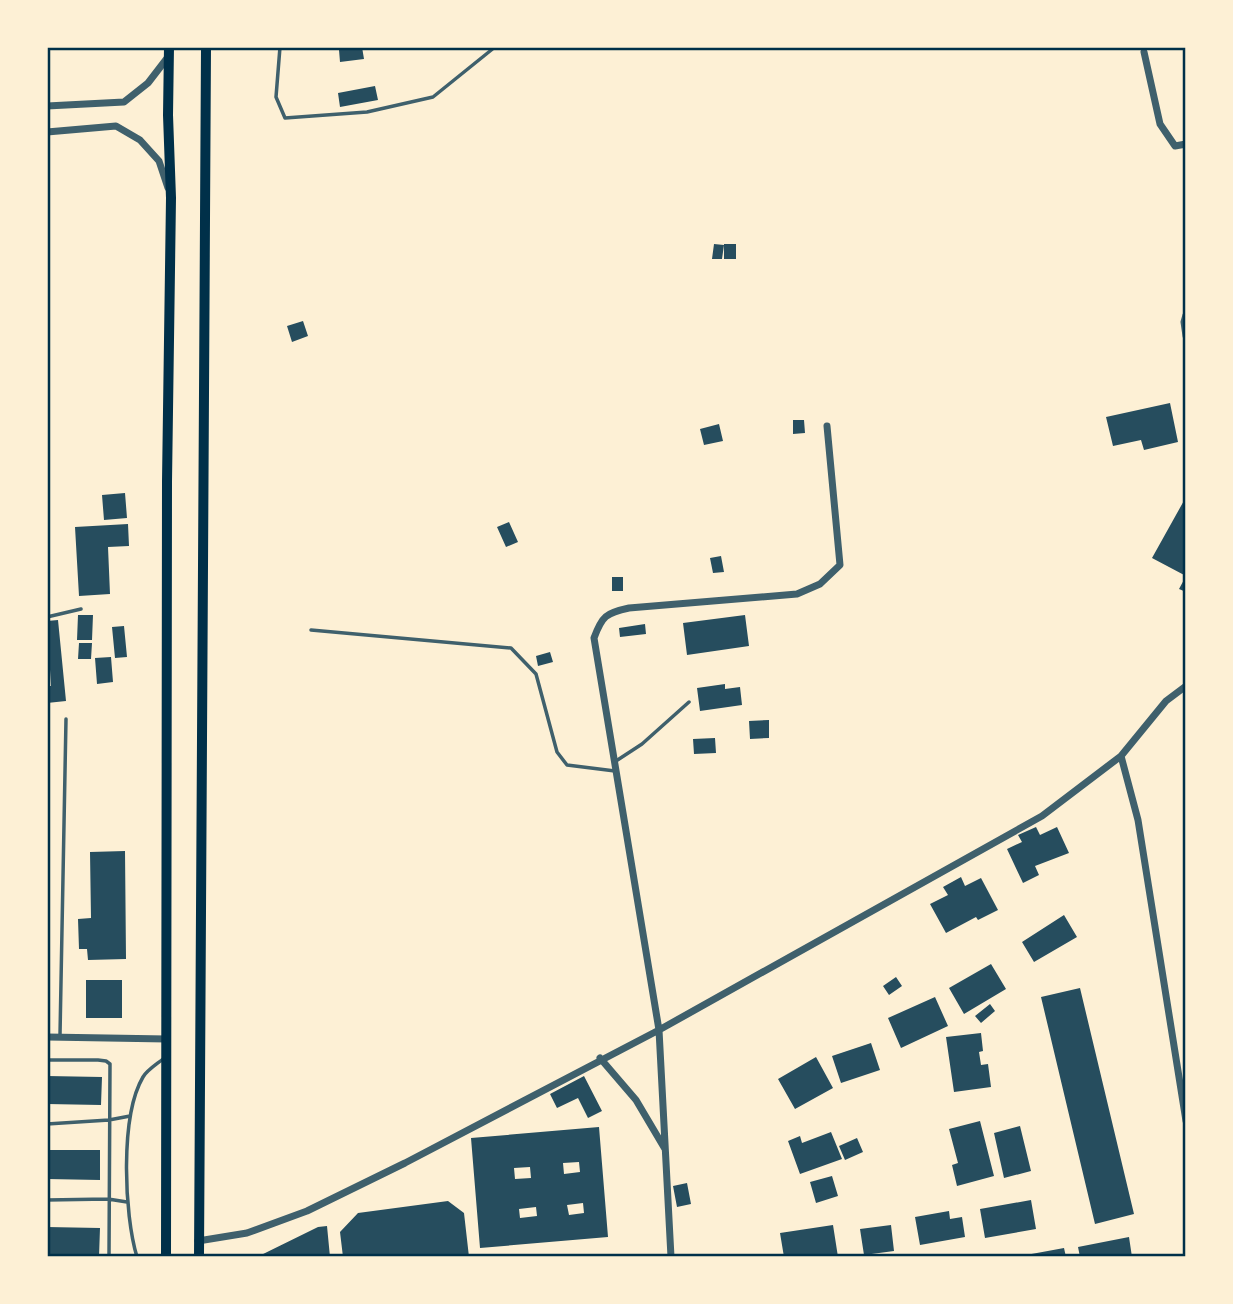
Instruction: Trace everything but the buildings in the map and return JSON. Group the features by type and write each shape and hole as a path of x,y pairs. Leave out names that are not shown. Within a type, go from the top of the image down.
{"main road":[{"path":"198,1257 206,47"},
{"path":"166,1257 167,482 171,198 169,52"}],"street":[{"path":"47,106 124,102 148,83 169,52"},
{"path":"1143,52 1160,124 1175,146 1186,145"},
{"path":"47,132 116,126 140,140 159,161 171,198"},
{"path":"1186,315 1186,336"},
{"path":"671,1257 659,1030 594,638 600,622 611,612 629,608 797,594 820,584 839,565 827,426"},
{"path":"198,1241 247,1233 307,1211 405,1163 600,1058 659,1030 1042,817 1121,756 1166,701 1186,686"},
{"path":"1121,756 1138,820 1186,1121"},
{"path":"47,1037 167,1039"},
{"path":"600,1058 636,1100 665,1150"}],"lane":[{"path":"280,47 276,97 285,118 367,112 433,97 495,47"},
{"path":"47,617 80,609"},
{"path":"311,630 511,648 536,674 557,752 567,765 615,766 689,702"},
{"path":"60,1037 66,719"},
{"path":"137,1257 130,1233 127,1202 130,1116 144,1076 167,1055"},
{"path":"47,1060 106,1060 110,1064 109,1257"},
{"path":"47,1124 130,1116"},
{"path":"47,1200 108,1199 127,1202"}]}
